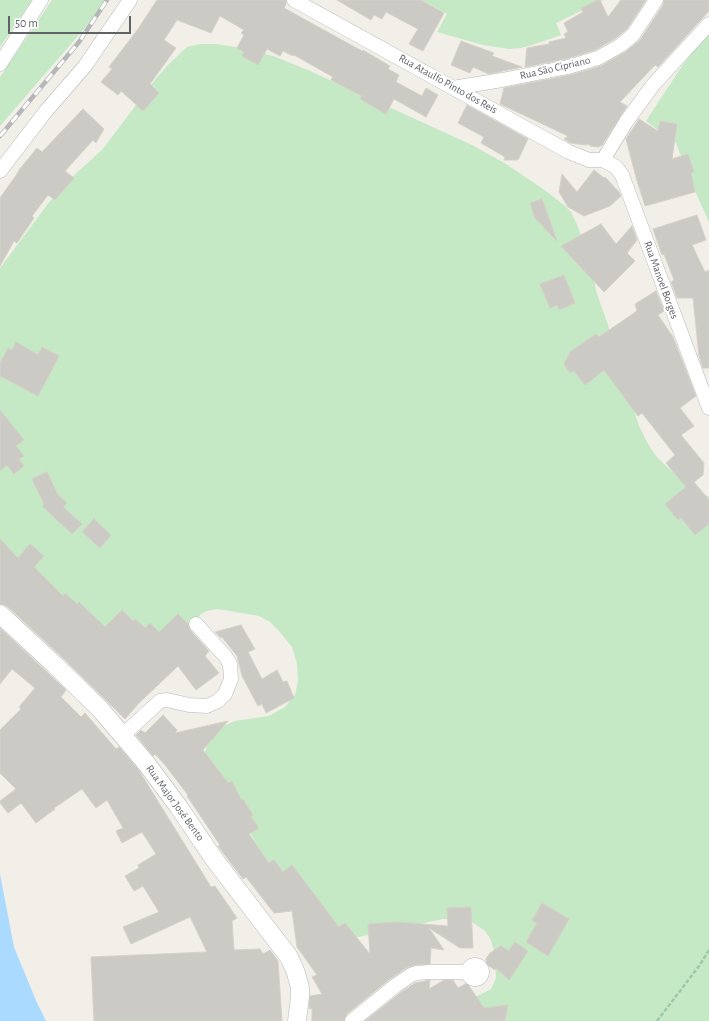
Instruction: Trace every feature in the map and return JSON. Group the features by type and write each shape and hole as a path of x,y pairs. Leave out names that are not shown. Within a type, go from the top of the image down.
{"street":[{"path":"0,64 41,0"},
{"path":"0,171 46,111 85,66 130,0"},
{"name":"Rua Ataulfo Pinto dos Reis","path":"294,0 569,152 589,160 603,160"},
{"name":"Rua São Cipriano","path":"454,88 561,68 598,58 621,45 633,35 656,0"},
{"path":"603,160 626,122 653,85 709,24"},
{"name":"Rua Manoel Borges","path":"603,160 613,164 622,176 709,408"},
{"name":"Rua Major José Bento","path":"0,614 56,665 100,709 146,763 178,806 214,859 292,962 300,988 297,1021"},
{"path":"122,735 160,700 189,705 207,706 218,701 226,694 231,679 230,664 225,656 196,624"},
{"path":"352,1021 399,983 416,973 468,972"}],"path":[{"path":"657,1021 699,966 709,950"}],"green space":[{"path":"0,0 32,0 0,47"},
{"path":"52,0 109,0 0,126 0,77"},
{"path":"422,0 603,0 556,23 561,35 521,48 510,49 483,45 437,32 447,14"},
{"path":"709,33 709,222 676,143 646,121 682,66"},
{"path":"200,44 216,44 248,49 276,57 310,71 472,145 506,164 546,191 571,212 586,249 597,294 639,426 656,456 691,486 709,497 709,1021 429,1021 491,989 496,978 495,953 490,938 485,931 472,922 463,919 443,919 330,943 260,850 204,755 210,739 220,728 235,721 269,716 285,707 295,695 298,681 297,664 292,647 280,632 270,622 259,616 217,609 206,611 201,614 149,673 43,581 0,541 0,268 47,205 70,179 103,149 154,81 169,64 187,47"}],"water":[{"path":"0,874 14,947 46,1021 0,1021"}],"building":[{"path":"157,0 286,0 284,8 390,66 388,69 399,75 396,82 422,96 426,88 438,95 426,117 394,99 386,114 360,99 362,96 331,80 333,77 294,55 293,56 283,51 280,56 267,49 258,65 242,56 244,52 237,48 244,35 241,33 244,30 220,16 211,33 177,20 164,40 176,48 150,84 159,93 143,111 121,91 118,95 101,82 112,69 109,67 138,29"},
{"path":"337,0 421,0 444,13 423,51 409,44 418,29 386,12 382,19 374,15 371,20"},
{"path":"600,0 608,17 621,0 646,0 627,29 616,38 595,50 566,59 525,67 527,48 549,44 549,42 566,38 564,34 568,32 564,23 583,12 581,8"},
{"path":"664,0 709,0 709,11 658,67 655,65 620,102 627,106 602,145 598,147 590,146 589,144 570,143 564,139 568,136 500,104 504,88 570,75 601,66 625,52 640,40 663,5"},
{"path":"461,41 494,53 492,56 522,67 489,74 473,67 470,73 451,65"},
{"path":"467,105 528,139 518,160 504,160 505,157 481,143 484,137 458,123"},
{"path":"83,109 104,129 96,143 93,140 65,171 74,178 55,200 48,195 32,216 34,218 17,243 14,241 0,266 0,198 19,170 37,148 42,152"},
{"path":"639,119 658,131 660,121 677,124 672,159 688,154 694,172 691,173 695,192 645,206 626,139"},
{"path":"594,170 604,178 605,177 621,196 610,206 584,216 568,207 559,192 562,174 577,192"},
{"path":"542,199 557,241 535,218 530,203"},
{"path":"697,215 706,240 692,245 705,272 709,270 709,368 703,368 699,356 693,298 677,298 671,282 674,280 664,254 662,255 653,229"},
{"path":"601,224 616,244 632,226 637,240 627,253 635,261 604,292 561,246"},
{"path":"564,275 575,303 559,310 557,305 550,308 540,284"},
{"path":"656,291 664,311 658,315 673,337 696,396 680,408 694,426 681,435 704,463 703,475 694,482 709,500 709,524 695,535 681,518 678,520 665,504 686,487 666,463 675,455 642,413 638,416 604,370 585,385 574,371 570,373 564,364 570,352 596,334 599,337 637,311 635,304"},
{"path":"16,342 38,355 42,347 59,356 38,396 0,376 0,363 8,348 12,350"},
{"path":"0,410 24,440 16,446 24,456 19,459 24,466 14,474 7,465 0,471"},
{"path":"47,472 58,495 67,503 63,507 82,524 72,534 42,506 44,504 32,479"},
{"path":"94,519 111,535 100,548 82,532"},
{"path":"0,539 18,558 30,544 44,556 34,567 63,596 65,593 77,604 79,602 105,627 122,610 133,621 135,619 145,628 150,623 159,632 178,614 188,624 190,630 209,651 205,656 219,673 196,690 178,666 139,703 125,719 62,657 7,606 0,604"},
{"path":"241,625 255,649 248,652 262,679 277,670 283,682 287,681 294,698 266,713 262,704 258,706 242,676 237,656 222,637 221,638 215,632"},
{"path":"0,628 66,690 61,697 81,717 85,713 116,749 119,747 138,769 211,887 215,886 237,918 232,921 234,950 260,949 263,954 270,950 278,961 282,1021 94,1021 91,957 207,952 190,917 131,944 123,927 159,912 143,886 134,891 125,876 139,868 138,865 156,854 142,832 122,843 116,831 123,828 107,800 96,808 82,789 54,808 55,809 36,823 21,803 8,813 0,803 0,801 16,789 0,773 0,730 21,709 19,707 35,688 12,669 0,684"},
{"path":"163,715 177,730 175,733 228,721 203,750 228,783 232,781 241,800 243,799 253,815 251,817 259,828 249,834 269,863 274,860 283,872 292,865 339,927 345,923 370,954 368,924 397,922 448,926 447,908 471,907 473,948 460,948 429,928 444,950 431,948 430,964 415,965 406,968 347,1014 344,1021 312,1021 312,1008 309,1009 310,996 322,994 312,977 317,975 297,947 292,911 274,913 246,877 243,879 218,846 220,845 187,796 188,795 165,765 155,754 153,756 136,735 141,730 145,733"},
{"path":"542,903 569,919 548,956 526,942 537,923 532,921"},
{"path":"515,942 528,951 509,980 496,968 495,970 486,964 486,959 490,953 501,946 509,951"},
{"path":"430,980 429,989 444,980 453,980 458,988 467,983 484,1008 508,1005 505,1021 365,1021 415,983"}],"railway":[{"path":"0,136 79,42 107,0"}]}
